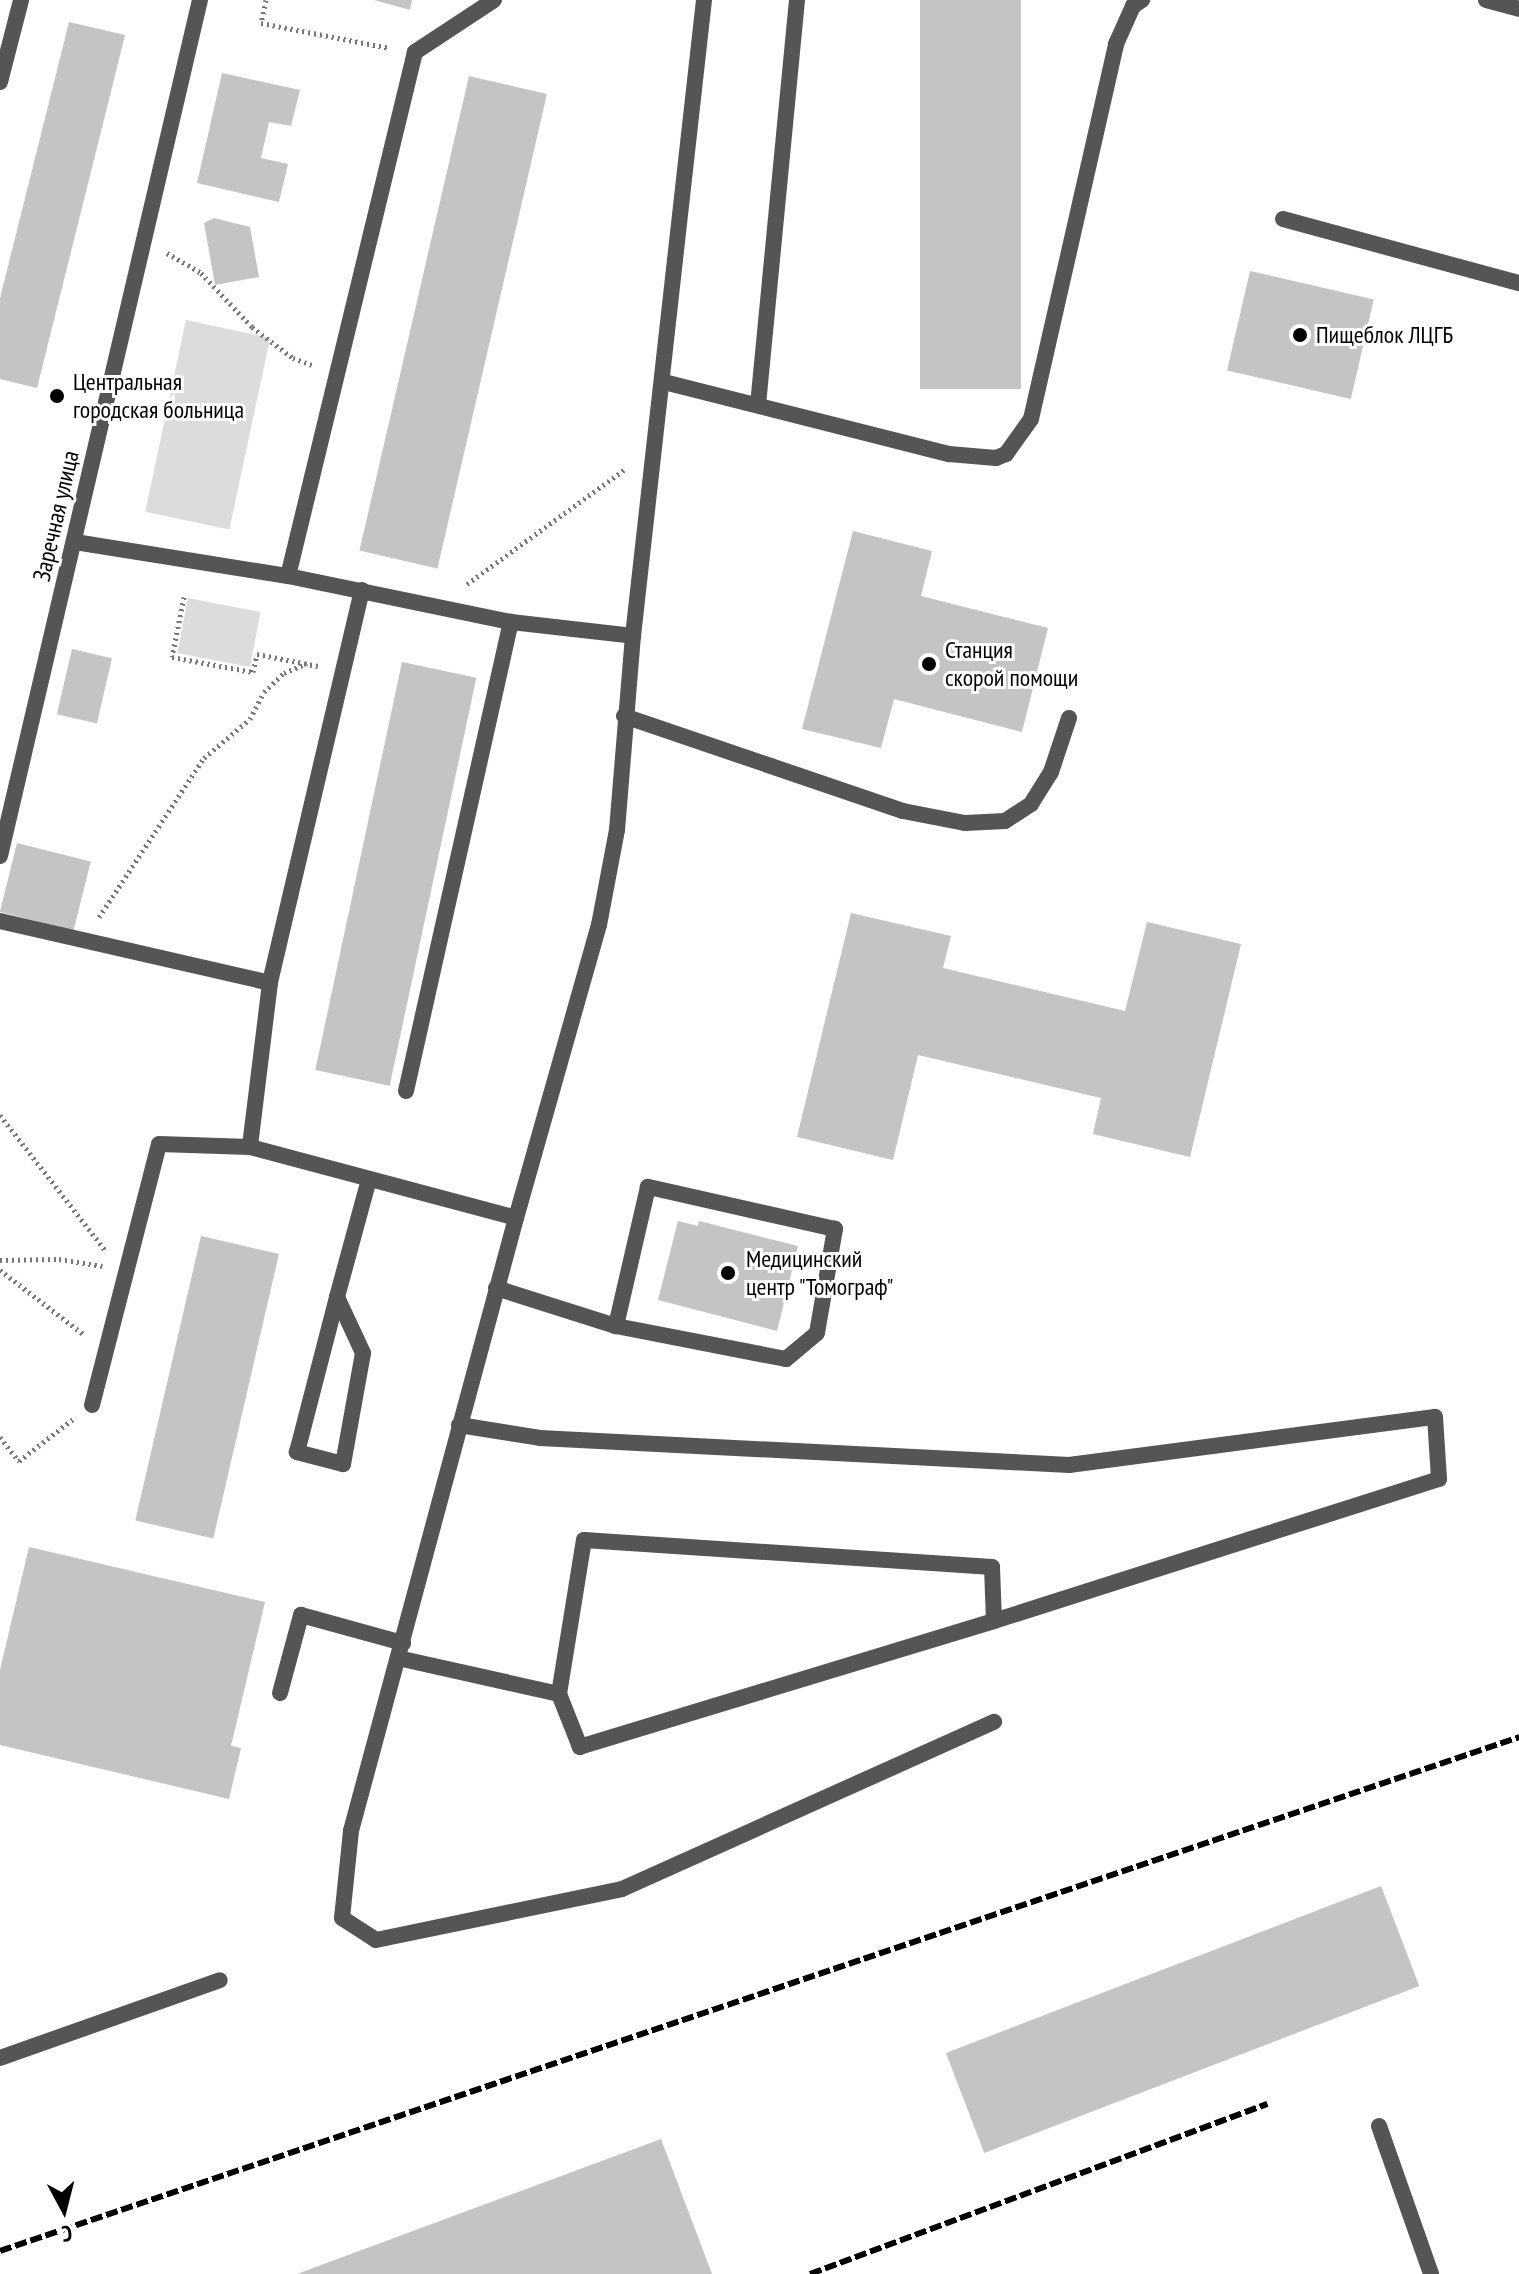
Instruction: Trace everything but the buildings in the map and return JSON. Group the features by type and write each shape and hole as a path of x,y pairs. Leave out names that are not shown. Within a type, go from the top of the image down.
{"street":[{"path":"0,82 21,0"},
{"name":"Заречная улица","path":"0,856 200,0"},
{"path":"288,576 415,52 494,0"},
{"path":"704,0 658,446 624,716 617,830 599,925 496,1288 351,1831 342,1918 376,1940 622,1889 994,1722"},
{"path":"758,405 797,0"},
{"path":"664,382 949,454 996,458 1020,440 1031,419 1116,44 1133,6 1142,0"},
{"path":"1486,0 1519,9"},
{"path":"1283,219 1519,283"},
{"path":"75,542 288,576 511,622 633,636"},
{"path":"250,1147 270,983 362,590"},
{"path":"406,1091 511,622"},
{"path":"624,716 903,811 965,823 1005,821 1031,804 1051,772 1069,718"},
{"path":"0,921 270,983"},
{"path":"92,1405 159,1144 250,1147 516,1218"},
{"path":"337,1297 363,1353 343,1464 297,1452 337,1297 369,1179"},
{"path":"496,1288 616,1326 786,1359 817,1333 835,1229 648,1187 616,1326"},
{"path":"459,1425 540,1438 1069,1465 1435,1417 1439,1479 994,1621 580,1747 559,1694 584,1540 992,1567 994,1621"},
{"path":"280,1693 301,1615 400,1650 559,1694"},
{"path":"0,2058 220,1980"},
{"path":"1379,2126 1431,2274"}],"path":[{"path":"266,0 261,23 415,52"},
{"path":"145,242 201,273 252,327 293,358 337,374"},
{"path":"437,606 658,446"},
{"path":"184,597 172,657 253,672 257,654 343,670"},
{"path":"82,940 204,758 250,719 264,692 284,673 307,663"},
{"path":"0,1115 125,1276"},
{"path":"0,1260 91,1262 125,1276"},
{"path":"0,1270 106,1352"},
{"path":"0,1437 19,1461 92,1405"}],"shaded area":[{"path":"186,320 270,338 229,530 145,512"},
{"path":"188,598 261,612 250,667 177,653"}],"railway":[{"path":"0,2251 1519,1737"},
{"path":"810,2274 1267,2104"}],"place":[{"name":"Пищеблок ЛЦГБ","path":"1300,335"},
{"name":"Центральная городская больница","path":"57,396"},
{"name":"Станция скорой помощи","path":"929,664"},
{"name":"Медицинский центр \"Томограф\"","path":"728,1273"}]}
